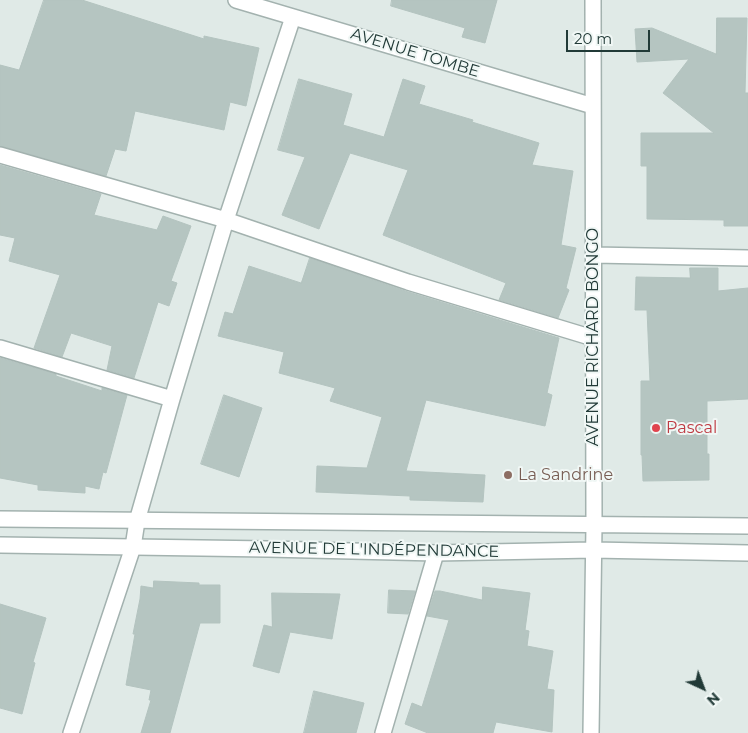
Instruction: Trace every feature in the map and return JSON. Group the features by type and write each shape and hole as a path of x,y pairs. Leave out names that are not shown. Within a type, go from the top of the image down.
{"street":[{"name":"AVENUE TOMBE","path":"236,0 593,106"},
{"name":"AVENUE RICHARD BONGO","path":"591,733 594,525 593,0"},
{"path":"70,733 133,547 137,521 226,220 293,17"},
{"path":"0,155 226,220 408,282 593,338"},
{"path":"594,255 748,258"},
{"path":"0,348 172,400"},
{"name":"AVENUE DE L'INDÉPENDANCE","path":"0,519 748,526"},
{"name":"AVENUE DE L'INDÉPENDANCE","path":"0,545 436,553 593,550 748,552"},
{"path":"383,733 436,553"}],"building":[{"path":"44,0 82,0 204,39 204,36 259,48 246,106 230,102 224,130 135,111 126,151 115,149 106,176 0,146 0,65 19,70"},
{"path":"392,0 497,0 485,43 462,37 465,28 391,6"},
{"path":"717,18 747,18 745,93 748,93 748,226 724,226 724,220 647,219 647,166 641,166 641,133 714,133 663,93 689,59 637,62 635,29 652,28 716,54"},
{"path":"299,79 352,94 343,125 384,137 403,79 425,86 419,104 539,143 532,165 573,171 561,245 576,248 566,288 569,290 558,318 499,300 506,283 383,235 408,170 350,153 319,229 282,215 305,157 278,150"},
{"path":"0,165 101,194 94,215 157,230 163,216 191,226 171,281 177,283 169,306 158,302 134,378 107,370 112,346 71,333 62,357 34,348 60,275 9,261 15,238 0,235"},
{"path":"310,258 405,291 559,338 547,393 552,395 545,426 426,400 406,471 485,475 483,502 410,500 410,496 316,492 317,466 367,468 382,417 330,401 335,388 279,373 284,352 218,336 225,312 233,314 249,266 301,283"},
{"path":"690,268 718,268 718,291 748,288 748,399 707,401 709,480 643,481 641,381 650,381 647,310 635,310 636,277 690,278"},
{"path":"0,358 56,374 56,376 102,391 102,388 127,395 106,473 103,472 99,489 85,486 85,493 38,490 38,485 0,478"},
{"path":"224,395 262,408 239,477 201,464"},
{"path":"154,581 220,585 220,623 200,623 170,733 141,733 151,700 149,700 151,690 126,685 141,586 153,588"},
{"path":"483,587 530,593 525,630 529,631 527,646 553,651 547,689 554,690 552,732 496,722 493,733 428,733 405,724 412,703 422,707 449,620 427,616 435,591 482,600"},
{"path":"389,590 415,591 408,614 388,613"},
{"path":"272,593 340,594 332,639 290,632 279,673 253,666 264,625 272,627"},
{"path":"0,604 46,618 33,662 35,663 22,714 0,708"},
{"path":"314,691 364,703 356,733 304,733"}],"place":[{"name":"Pascal","path":"656,428"},
{"name":"La Sandrine","path":"508,475"}]}
